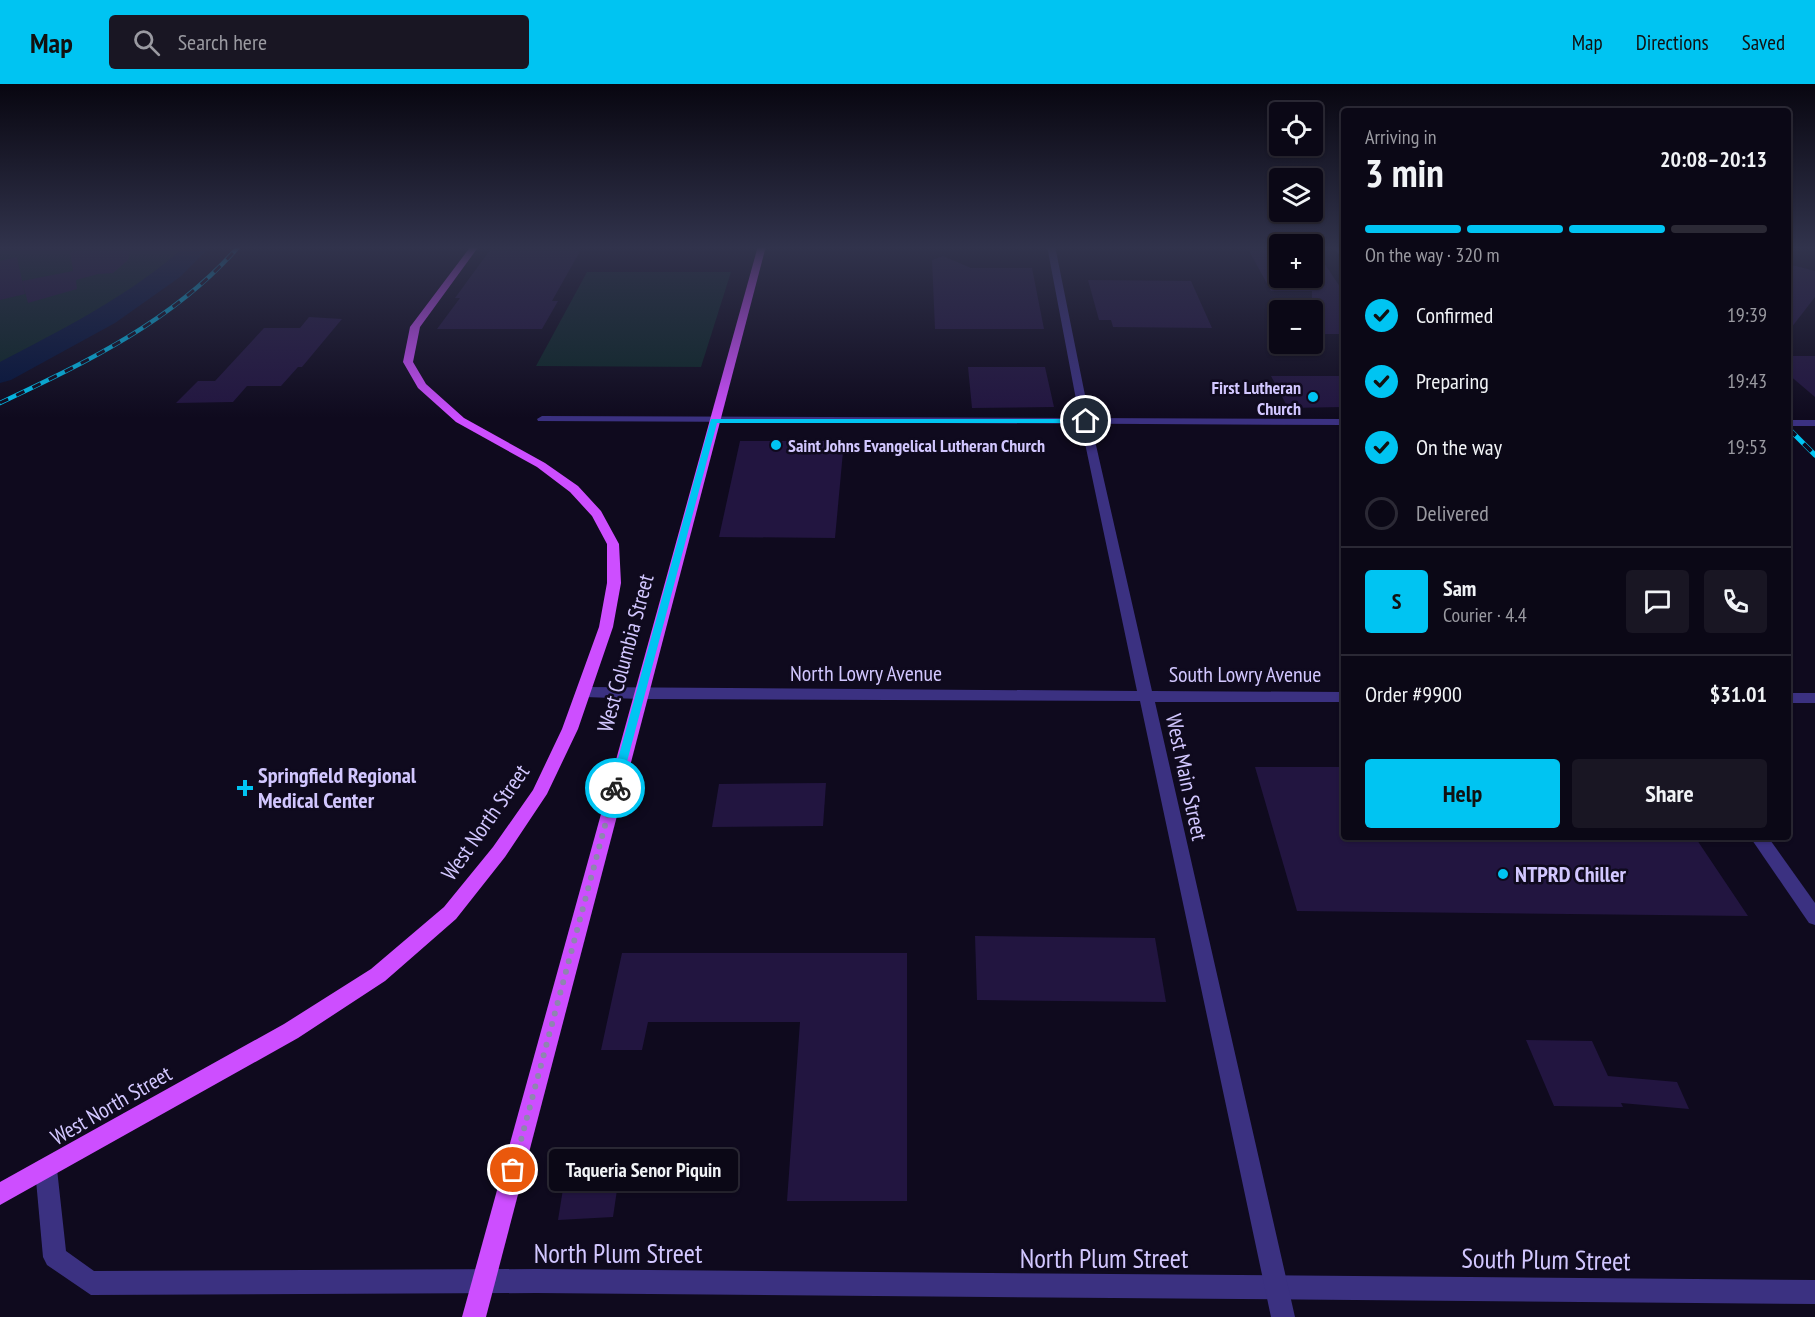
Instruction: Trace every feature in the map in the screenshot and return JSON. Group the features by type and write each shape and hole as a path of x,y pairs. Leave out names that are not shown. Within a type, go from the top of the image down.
{"main road":[{"name":"West North Street","path":"0,1194 320,1012 378,975 450,913 499,852 539,794 566,740 585,692 606,627 614,583 613,544 597,514 574,489 541,465 460,420 422,386 408,362 415,327 432,304"},
{"name":"West Columbia Street","path":"474,1317 746,304"}],"street":[{"name":"West Main Street","path":"1063,304 1086,421 1283,1317"},
{"path":"542,419 1341,422"},
{"path":"1791,423 1815,423"},
{"name":"North Lowry Avenue","path":"585,692 1147,696"},
{"name":"South Lowry Avenue","path":"1147,696 1341,698"},
{"path":"1791,699 1815,698"},
{"path":"1760,840 1815,917"},
{"name":"North Plum Street","path":"46,1169 55,1257 91,1283 484,1281 1276,1287"},
{"name":"South Plum Street","path":"1276,1287 1814,1294"}],"green space":[{"path":"0,304 109,304 29,350 0,363"},
{"path":"570,304 721,304 701,367 536,366"}],"building":[{"path":"456,304 557,304 542,329 437,329"},
{"path":"934,304 1039,304 1044,329 935,329"},
{"path":"1094,304 1201,304 1212,328 1113,327 1111,320 1099,320"},
{"path":"1323,304 1341,304 1341,334 1323,334"},
{"path":"1791,304 1810,304 1791,328"},
{"path":"309,317 342,319 302,367 298,367 281,386 247,386 233,402 176,403 198,381 215,381 264,328 300,328"},
{"path":"1791,356 1815,356 1815,397 1791,377"},
{"path":"968,367 1045,367 1054,407 972,408"},
{"name":"First Lutheran Church","path":"1271,376 1341,376 1341,407 1288,408"},
{"path":"740,441 844,441 835,538 719,537"},
{"name":"NTPRD Chiller","path":"1255,767 1341,767 1341,840 1697,840 1748,916 1297,911"},
{"path":"826,783 823,826 712,827 719,784"},
{"path":"975,936 1155,938 1166,1002 977,1000"},
{"path":"622,953 907,953 907,1201 787,1201 800,1022 648,1022 642,1050 601,1050"},
{"path":"1526,1040 1592,1041 1608,1076 1677,1082 1689,1109 1621,1103 1623,1107 1554,1106"},
{"path":"622,1156 613,1217 558,1220 568,1158"}],"waterway":[{"path":"0,374 105,317 125,304"}],"railway":[{"path":"0,403 97,355 177,304"},
{"path":"1791,431 1815,455"}],"way so far":[{"path":"513,1170 615,788"}],"place":[{"name":"First Lutheran Church","path":"1313,397"},
{"name":"Saint Johns Evangelical Lutheran Church","path":"776,445"},
{"name":"Springfield Regional Medical Center","path":"245,788"},
{"name":"NTPRD Chiller","path":"1503,874"},
{"name":"Taqueria Senor Piquin","path":"513,1170"}],"route":[{"path":"615,788 714,421 1086,421"}]}
